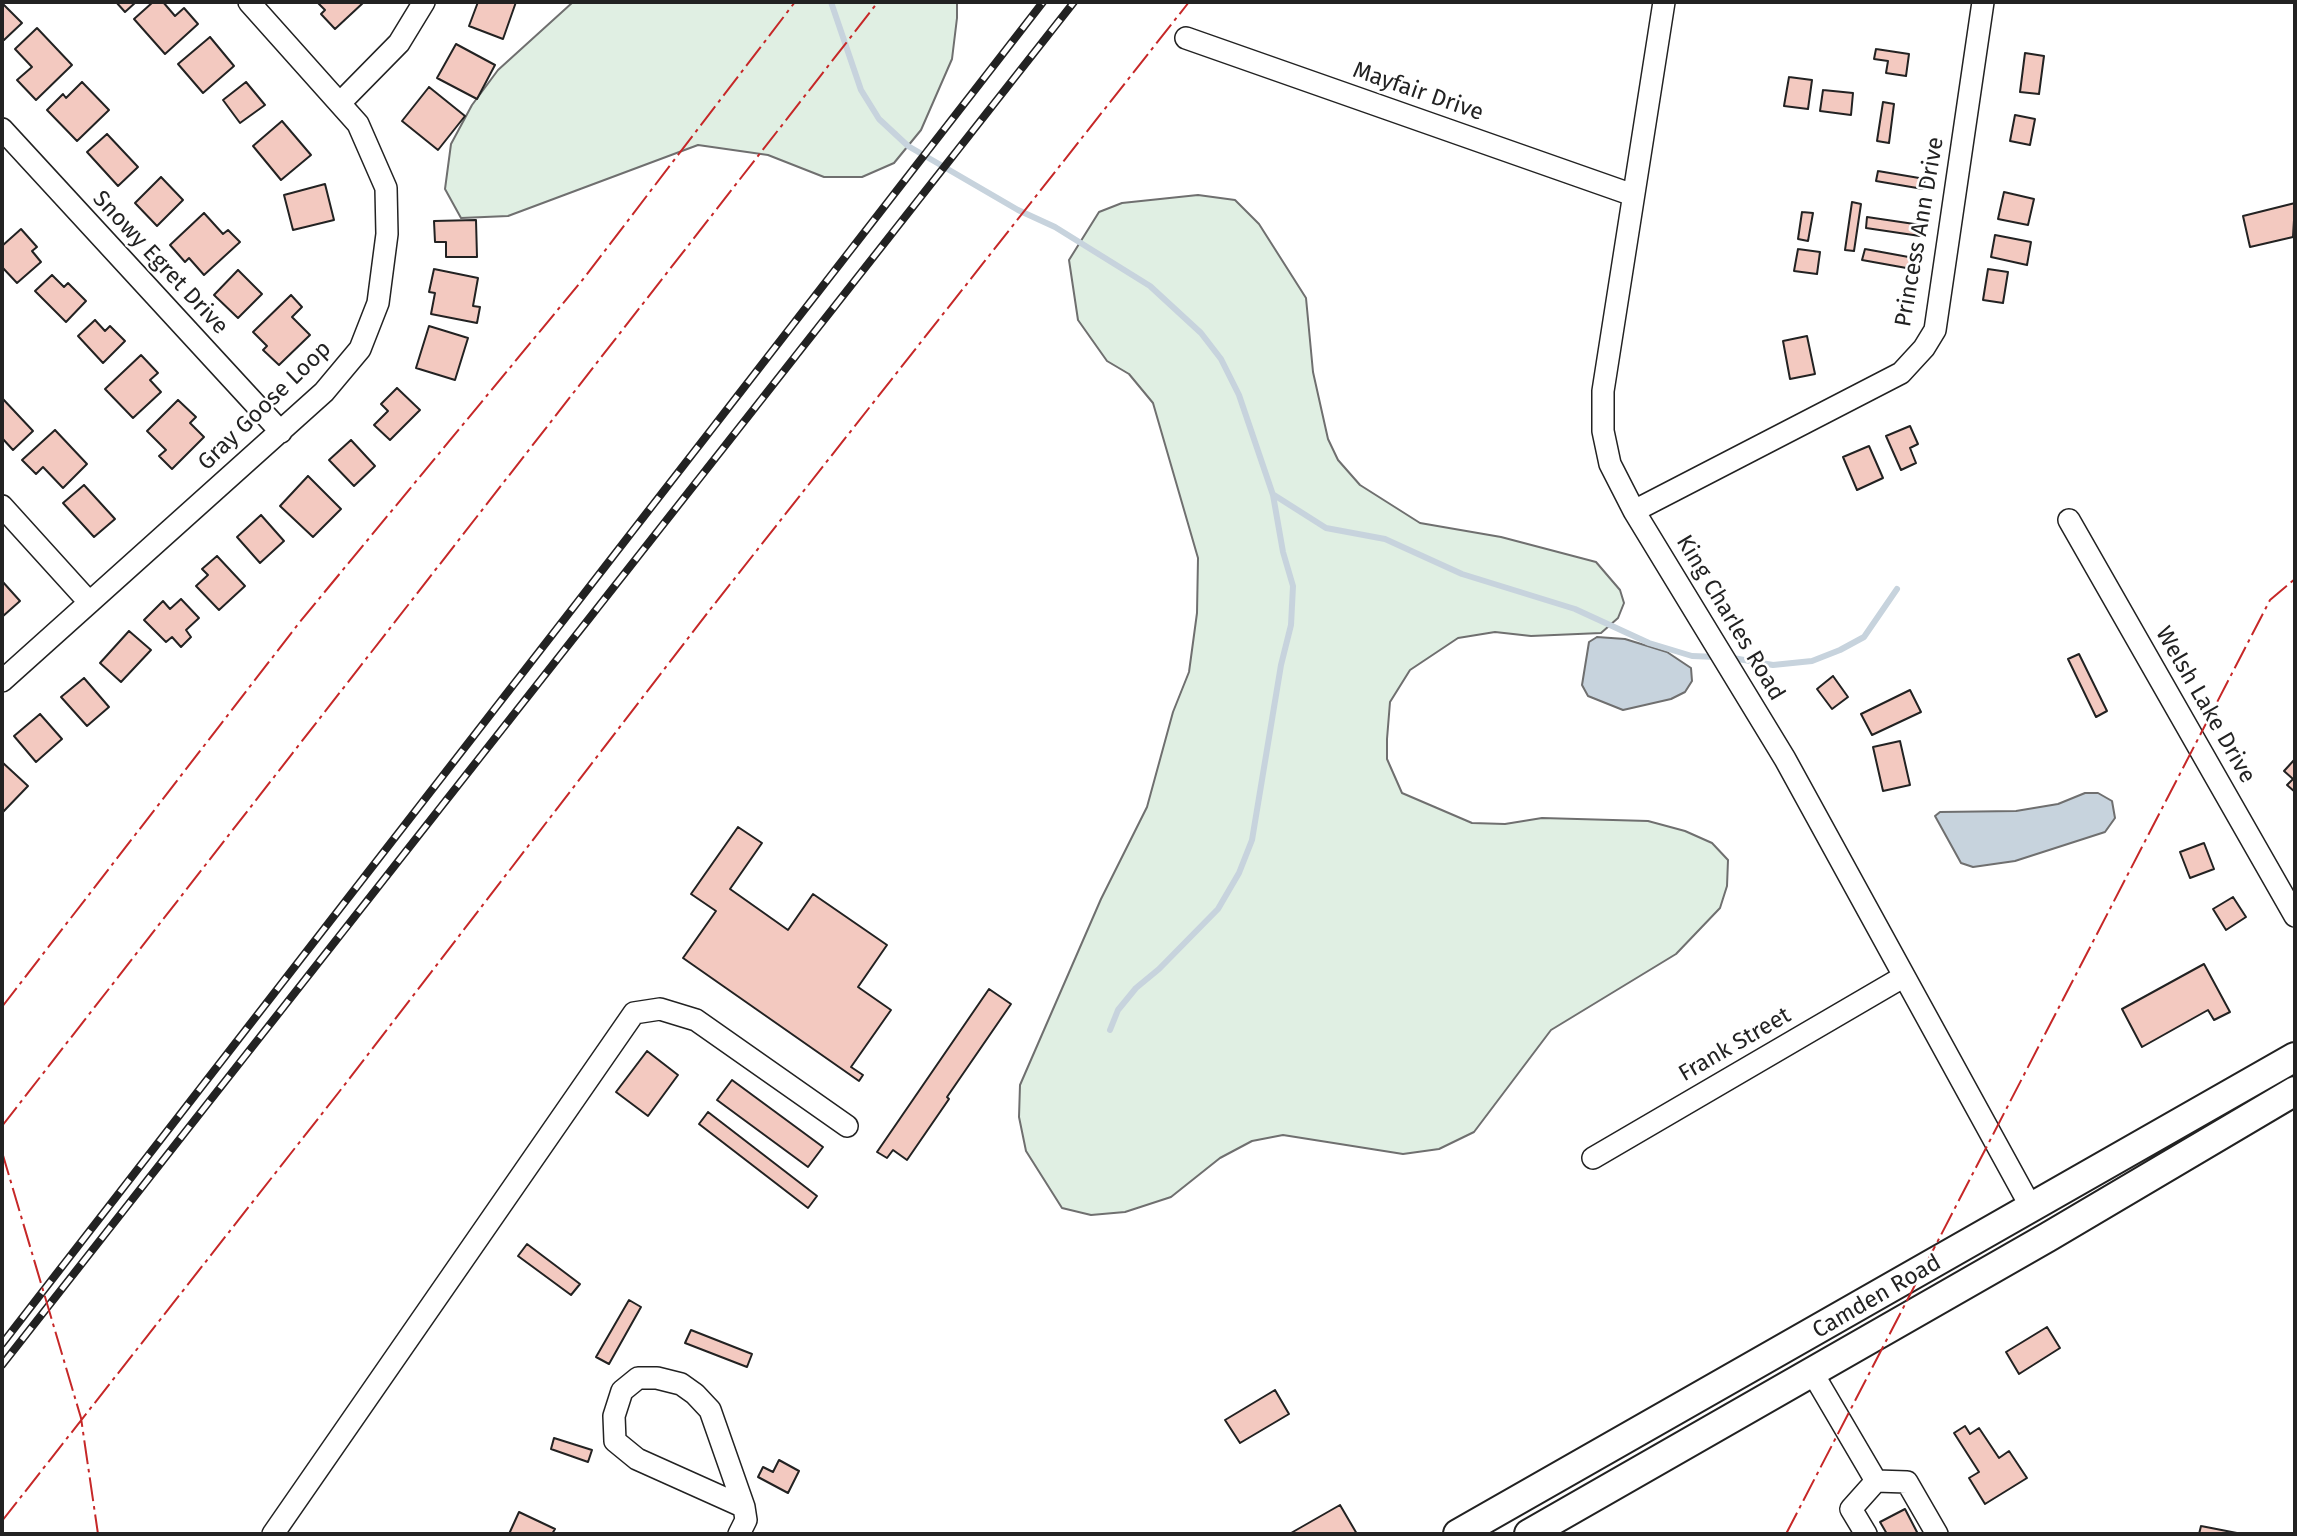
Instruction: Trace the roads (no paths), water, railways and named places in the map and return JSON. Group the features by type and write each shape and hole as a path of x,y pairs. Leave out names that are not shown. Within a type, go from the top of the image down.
{"main road":[{"name":"Camden Road","path":"1458,1534 2295,1057"},
{"path":"2075,1221 2073,1213 2079,1207 2266,1090 2295,1057"},
{"name":"Camden Road","path":"1529,1534 2075,1221 2295,1091"},
{"path":"1819,1368 1923,1297 2034,1233 2041,1225 2032,1209"}],"street":[{"name":"Gray Goose Loop","path":"2,681 324,392 360,349 378,303 387,234 386,188 358,124 248,2"},
{"path":"340,103 399,43 424,2"},
{"name":"King Charles Road","path":"1664,2 1603,391 1603,431 1610,464 1634,511 1785,759 2032,1209"},
{"name":"Princess Ann Drive","path":"1634,511 1901,373 1924,348 1935,330 1983,2"},
{"name":"Mayfair Drive","path":"1186,38 1633,195"},
{"name":"Snowy Egret Drive","path":"2,129 281,432"},
{"path":"2,506 89,602"},
{"name":"Welsh Lake Drive","path":"2069,520 2295,916"},
{"name":"Frank Street","path":"1593,1158 1903,977"},
{"path":"273,1534 635,1013 660,1009 695,1020 847,1126"},
{"path":"1819,1368 1876,1481"},
{"path":"738,1534 746,1520 744,1507 710,1410 681,1384 657,1378 638,1378 622,1391 614,1416 615,1441 637,1459 744,1507"},
{"path":"1866,1534 1852,1509 1876,1481"},
{"path":"1876,1481 1907,1482 1937,1534"}],"waterway":[{"path":"831,2 861,90 879,119 908,146 1018,210 1055,227 1150,286 1201,333 1221,359 1239,395 1273,495 1283,552 1293,586 1291,625 1281,665 1252,840 1239,873 1218,909 1159,969 1136,988 1118,1010 1110,1030"},
{"path":"1274,495 1326,528 1385,539 1462,574 1575,609 1649,643 1692,656 1717,657"},
{"path":"1727,657 1773,665 1812,661 1840,650 1864,637 1897,589"}],"railway":[{"path":"2,1344 1043,2"},
{"path":"2,1365 1074,2"}]}
